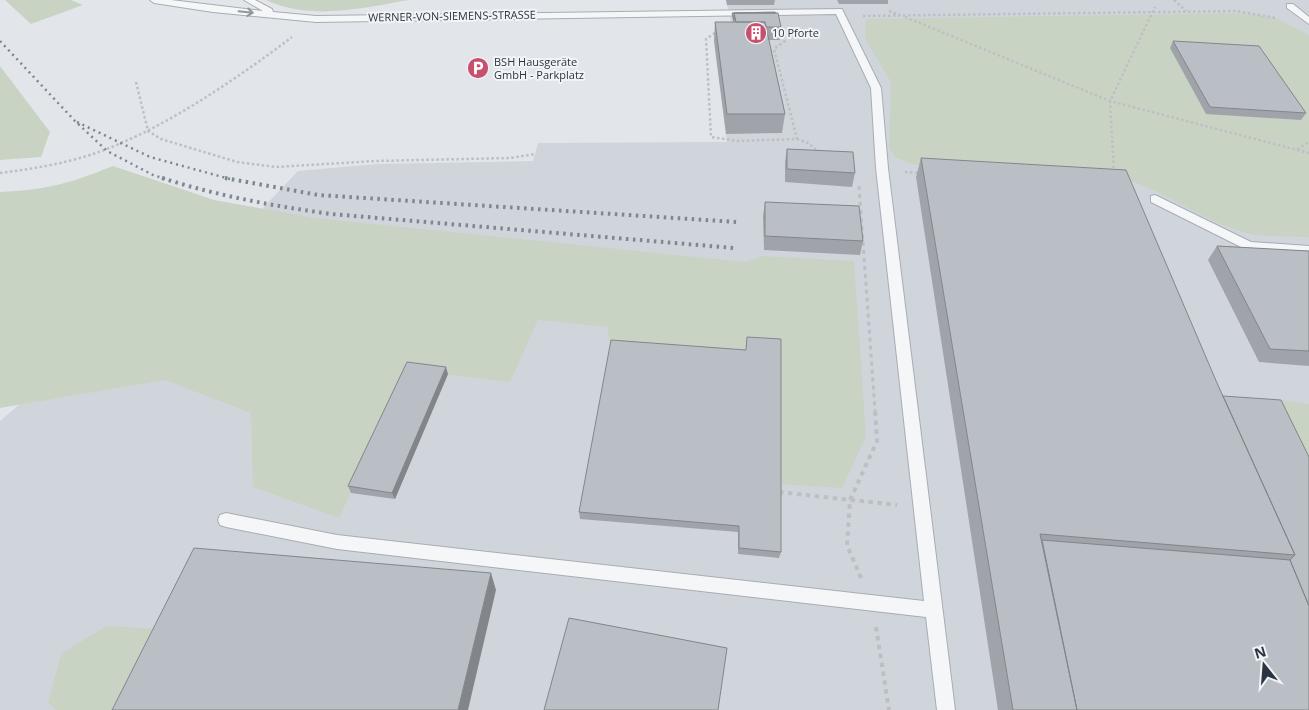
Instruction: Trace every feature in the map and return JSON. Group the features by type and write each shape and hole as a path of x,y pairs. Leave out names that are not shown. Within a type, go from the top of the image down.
{"lane":[{"name":"WERNER-VON-SIEMENS-STRASSE","path":"154,0 213,9 316,19 840,11 876,88 883,171"},
{"path":"207,0 213,9"},
{"path":"248,0 279,15"},
{"path":"1290,6 1309,22"},
{"path":"883,171 946,710"},
{"path":"1155,199 1249,246 1309,250"},
{"path":"226,520 337,542 935,610"}],"path":[{"path":"1174,0 1186,12"},
{"path":"1118,177 1112,171 1110,101 1155,7"},
{"path":"889,10 1110,101 1309,153"},
{"path":"903,16 1236,11 1280,19"},
{"path":"724,12 726,25 706,39 711,137 737,141 797,139 808,143 824,156"},
{"path":"0,173 74,159 104,150 148,131 264,57 316,19"},
{"path":"781,25 785,41 774,49 797,139"},
{"path":"136,82 148,131 161,139 237,162 276,167 510,158 535,154"},
{"path":"1297,150 1309,142"},
{"path":"889,710 872,603 847,545 850,500 877,441 858,168 922,173"},
{"path":"779,492 923,508"}],"shaded area":[{"path":"726,0 1309,0 1309,710 0,710 0,421 104,332 262,209 298,171 377,164 533,161 538,143 727,142 714,41 735,40"}],"green space":[{"path":"5,0 71,0 83,5 31,24"},
{"path":"266,0 409,0 355,9 318,11 300,10"},
{"path":"1239,13 1276,18 1309,35 1309,237 1262,236 1231,228 1126,179 915,165 895,157 889,148 891,82 865,39 866,19"},
{"path":"0,66 50,132 41,157 0,160"},
{"path":"113,166 214,200 315,218 745,262 763,256 854,261 866,437 842,488 779,484 746,357 611,347 607,327 538,320 510,382 409,370 339,518 253,487 251,413 165,380 0,408 0,192 58,185"},
{"path":"1271,399 1309,404 1309,477 1275,407"},
{"path":"106,626 176,630 137,710 57,710 48,703 61,654"}],"building":[{"path":"775,12 734,13 734,20 732,13"},
{"path":"734,13 778,13 781,27 766,27 765,22 736,22"},
{"path":"715,22 765,22 785,114 727,114"},
{"path":"1173,41 1259,46 1306,113 1210,107"},
{"path":"787,149 853,152 855,173 787,169"},
{"path":"921,158 1126,170 1217,383 1295,555 1040,534 1077,710 1013,710"},
{"path":"765,202 859,206 863,241 765,236"},
{"path":"1217,246 1309,251 1309,351 1270,349"},
{"path":"747,337 781,339 781,552 739,548 739,526 579,512 611,340 746,350"},
{"path":"407,362 446,367 392,493 348,486"},
{"path":"1223,396 1281,400 1309,457 1309,606 1290,560 1295,555"},
{"path":"1042,540 1290,560 1309,606 1309,710 1077,710"},
{"path":"194,548 491,573 458,710 112,710"},
{"path":"569,618 727,648 718,710 544,710"}],"railway":[{"path":"0,41 75,121 107,151 153,175 166,179"},
{"path":"77,122 150,157 229,179"},
{"path":"162,178 246,200 331,214 734,248"},
{"path":"225,178 229,179"},
{"path":"229,179 318,195 737,222"}],"place":[{"name":"10 Pforte","path":"756,33"},
{"name":"BSH Hausgeräte GmbH - Parkplatz","path":"478,68"}]}
